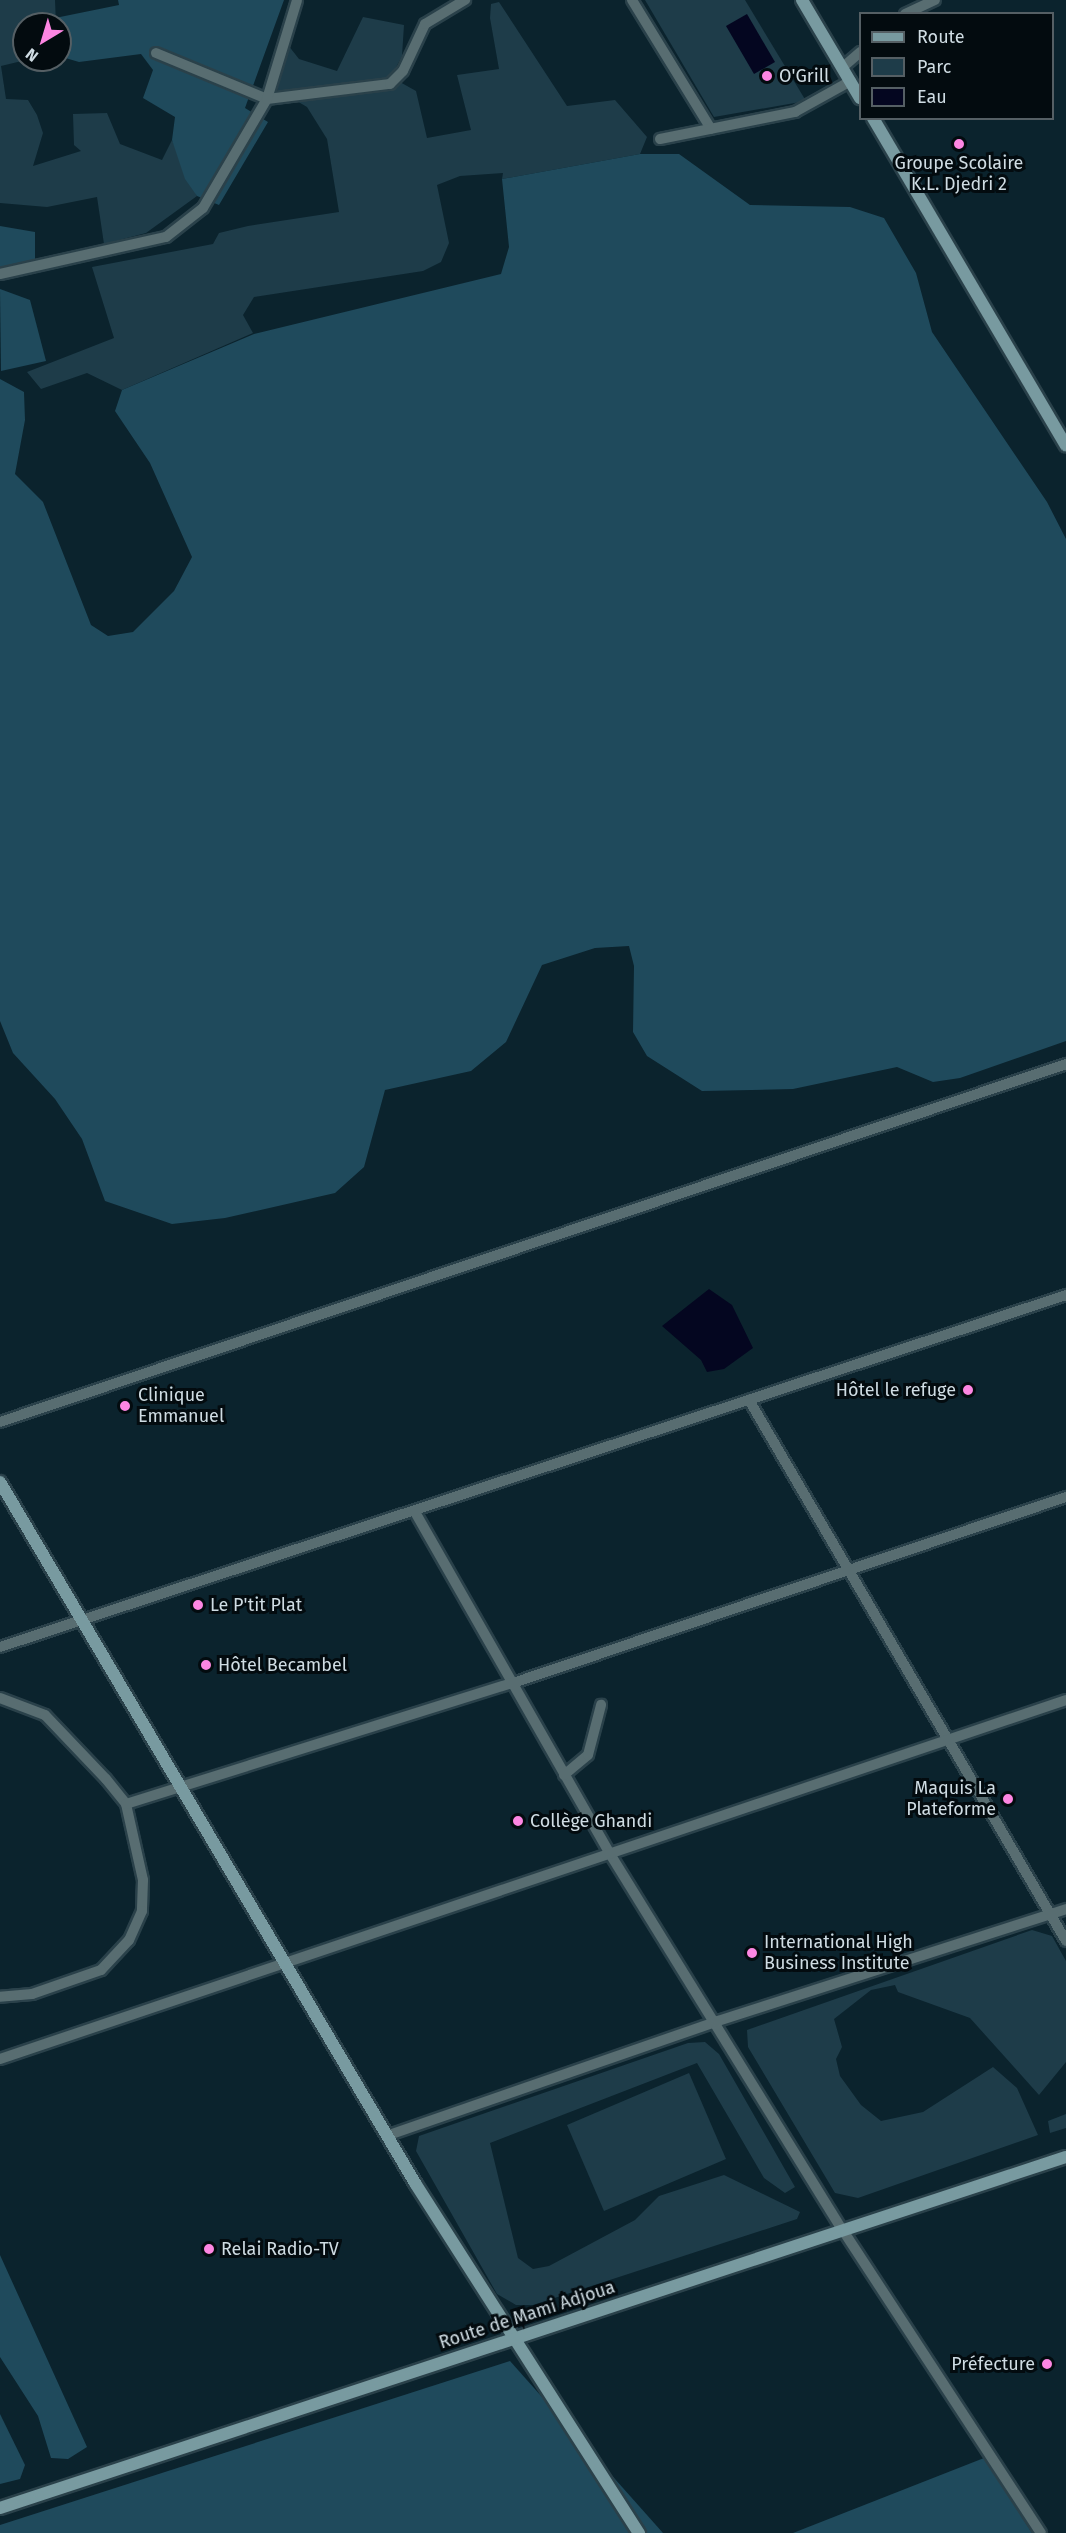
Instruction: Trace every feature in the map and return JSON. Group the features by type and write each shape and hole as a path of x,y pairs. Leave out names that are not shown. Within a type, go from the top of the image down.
{"street":[{"path":"0,274 166,237 203,208 267,99 297,0"},
{"path":"156,53 267,99 390,84 403,71 425,24 465,0"},
{"path":"632,0 711,129"},
{"path":"802,0 859,95"},
{"path":"909,12 934,0"},
{"path":"843,67 859,54"},
{"path":"660,139 795,112 851,81"},
{"path":"874,120 1066,445"},
{"path":"0,1422 1066,1064"},
{"path":"0,1647 415,1512 1066,1295"},
{"path":"749,1400 945,1740 1066,1941"},
{"path":"0,1482 286,1965 512,2340 639,2533"},
{"path":"126,1804 182,1789 510,1684 845,1569 1066,1497"},
{"path":"415,1512 510,1684 610,1854 718,2021 842,2229 1041,2533"},
{"path":"0,1698 45,1715 126,1804 143,1880 142,1911 129,1940 101,1970 32,1994 0,1997"},
{"path":"0,2059 286,1965 1066,1700"},
{"path":"564,1775 588,1755 601,1705"},
{"path":"388,2135 718,2021 1066,1909"},
{"name":"Route de Mami Adjoua","path":"0,2508 1066,2157"}],"green space":[{"path":"0,0 55,0 56,12 12,12 12,63 1,66 6,99 28,100 37,115 43,133 33,166 81,151 74,145 73,114 107,113 120,144 162,160 172,140 197,196 146,233 104,244 97,197 47,207 0,203"},
{"path":"645,0 745,0 806,101 714,117"},
{"path":"499,2 567,106 615,100 647,137 640,154 502,179 503,173 460,176 437,185 449,243 441,262 423,271 254,297 243,315 253,333 122,390 87,373 41,389 27,372 114,338 92,267 213,244 219,233 248,226 339,212 327,139 307,107 273,87 288,45 299,59 337,71 363,17 404,25 402,56 391,77 416,91 427,138 471,130 457,75 499,69 490,18 491,4"},
{"path":"1032,1930 1052,1936 1066,1961 1066,2062 1039,2095 970,2018 898,1992 895,1985 871,1990 834,2019 842,2047 836,2059 840,2076 861,2105 881,2121 923,2112 993,2067 1017,2088 1038,2135 858,2198 835,2193 748,2047 747,2030"},
{"path":"705,2042 719,2054 795,2187 785,2193 764,2178 697,2063 490,2143 518,2258 533,2269 549,2266 635,2220 659,2196 724,2175 800,2212 797,2219 533,2305 516,2305 497,2294 416,2151 419,2136 688,2043"},
{"path":"689,2073 726,2159 604,2211 567,2125"},
{"path":"1066,2114 1066,2128 1050,2133 1048,2121"}],"shaded area":[{"path":"118,0 284,0 245,108 268,122 219,205 197,196 185,179 172,140 175,117 143,98 153,70 141,54 79,62 72,60 72,15 119,5"},
{"path":"640,154 679,154 750,205 850,207 884,218 916,273 932,332 1047,502 1066,539 1066,1041 960,1078 933,1082 897,1067 793,1089 702,1091 647,1056 633,1032 634,966 629,946 595,948 542,965 506,1042 471,1071 385,1090 364,1167 335,1193 225,1218 172,1224 105,1201 82,1139 55,1099 13,1053 0,1021 0,379 24,392 25,420 15,474 43,502 91,625 108,636 133,632 174,591 192,557 150,463 115,411 122,390 254,334 501,274 509,247 502,179"},
{"path":"0,226 35,232 35,261 0,274"},
{"path":"0,289 30,300 46,361 1,371"},
{"path":"0,2255 87,2447 68,2459 51,2458 38,2416 0,2357"},
{"path":"510,2361 663,2533 0,2533 0,2525"},
{"path":"0,2414 25,2465 20,2479 0,2484"},
{"path":"984,2458 1032,2533 793,2533"}],"water":[{"path":"747,14 775,62 754,74 726,26"},
{"path":"709,1289 732,1305 753,1348 724,1369 707,1372 701,1360 662,1326"}],"place":[{"name":"O'Grill","path":"767,76"},
{"name":"Groupe Scolaire K.L. Djedri 2","path":"959,144"},
{"name":"Hôtel le refuge","path":"968,1390"},
{"name":"Clinique Emmanuel","path":"125,1406"},
{"name":"Le P'tit Plat","path":"198,1605"},
{"name":"Hôtel Becambel","path":"206,1665"},
{"name":"Maquis La Plateforme","path":"1008,1799"},
{"name":"Collège Ghandi","path":"518,1821"},
{"name":"International High Business Institute","path":"752,1953"},
{"name":"Relai Radio-TV","path":"209,2249"},
{"name":"Préfecture","path":"1047,2364"}]}
